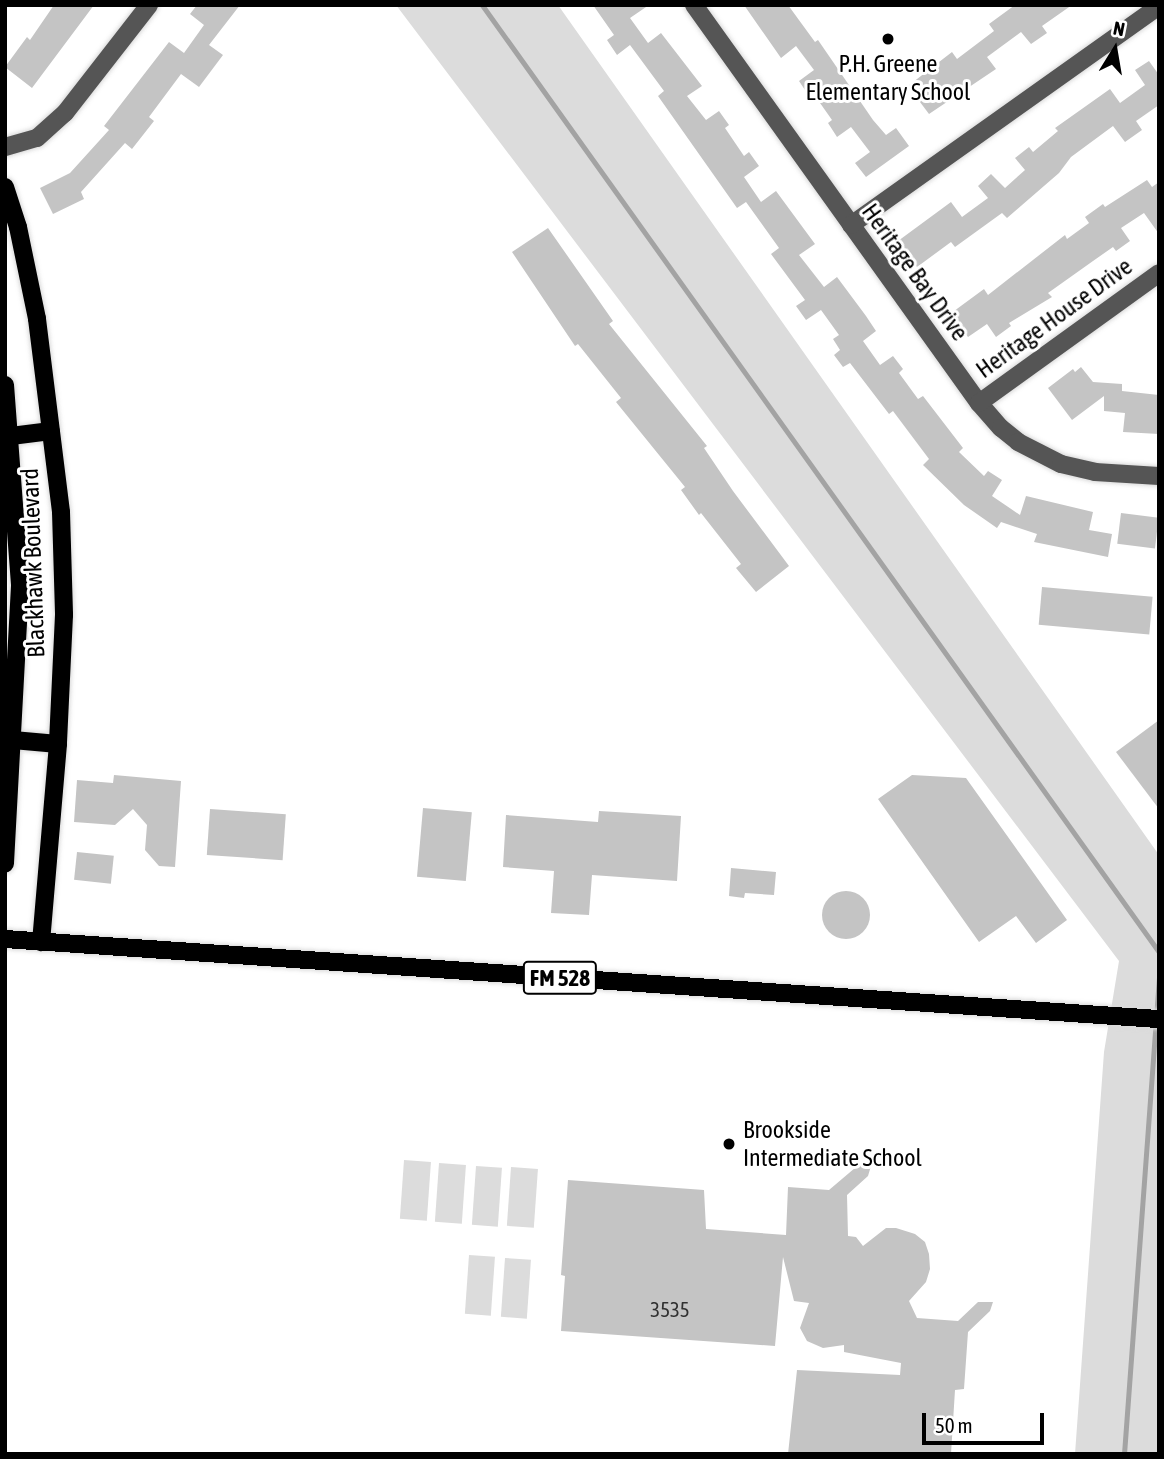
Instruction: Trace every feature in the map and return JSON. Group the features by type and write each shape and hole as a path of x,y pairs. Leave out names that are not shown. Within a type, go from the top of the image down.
{"main road":[{"name":"Blackhawk Boulevard","path":"5,187 18,227 37,318 61,512 64,615 58,744 41,942"},
{"name":"Blackhawk Boulevard","path":"5,385 11,436 20,586 5,864"},
{"path":"11,436 51,431"},
{"path":"13,740 58,744"},
{"name":"FM 528","path":"5,939 1159,1019"}],"street":[{"path":"5,147 37,138 65,113 149,5"},
{"name":"Heritage Bay Drive","path":"694,5 979,403 1018,442 1061,464 1095,472 1159,476"},
{"path":"850,225 1159,6"},
{"name":"Heritage House Drive","path":"979,403 1159,273"}],"shaded area":[{"path":"396,5 558,5 1159,855 1159,1454 1075,1454 1104,1052 1119,961"},
{"path":"404,1160 431,1162 427,1221 400,1219"},
{"path":"439,1163 466,1165 462,1224 435,1222"},
{"path":"476,1166 502,1168 498,1227 472,1225"},
{"path":"511,1167 538,1169 534,1228 507,1226"},
{"path":"469,1255 495,1257 491,1316 465,1314"},
{"path":"505,1258 531,1260 527,1319 501,1317"}],"building":[{"path":"54,5 94,5 32,88 5,67 27,37 30,40"},
{"path":"197,5 240,5 209,45 223,55 199,87 181,74 149,117 154,121 132,149 125,143 81,192 84,199 53,214 40,188 70,173 109,130 104,126 169,42 184,53 204,25 190,14"},
{"path":"593,5 649,5 630,18 648,43 661,33 702,86 687,96 706,120 719,111 729,125 725,128 744,156 749,152 759,166 744,177 761,202 776,191 815,244 799,255 824,287 837,277 866,316 876,331 863,341 880,365 893,356 903,369 899,373 918,399 923,396 963,448 959,452 984,476 988,471 1002,480 992,496 1020,515 1026,496 1093,512 1089,530 1112,534 1108,557 1034,542 1037,534 1001,522 997,528 964,505 923,465 929,459 893,411 889,414 850,363 843,367 834,355 840,350 833,339 839,335 821,310 806,320 796,306 805,300 771,254 779,248 746,202 737,208 658,96 664,91 630,45 617,55 607,40 614,35"},
{"path":"744,5 788,5 815,42 818,40 873,120 886,135 896,128 909,146 866,177 855,163 870,152 851,127 837,137 828,123 832,120 813,93 809,96 799,81 814,70 796,46 781,58"},
{"path":"1015,5 1072,5 1042,26 1047,33 1031,44 1021,32 987,57 996,69 929,114 908,86 952,52 957,59 994,31 989,24"},
{"path":"1149,61 1159,75 1159,105 1136,121 1142,130 1125,142 1113,126 1071,157 1059,173 1007,218 1002,213 955,247 951,242 917,267 898,241 951,202 962,217 988,198 978,186 991,174 1005,188 1025,170 1015,158 1029,147 1033,152 1058,131 1055,128 1110,89 1120,103 1145,85 1135,70"},
{"path":"1147,180 1152,187 1159,182 1159,234 1144,213 1121,228 1130,241 1116,251 1113,247 1048,293 1052,297 1009,323 1011,326 996,337 987,324 968,337 950,314 984,289 988,295 1065,235 1067,239 1089,223 1085,217"},
{"path":"548,228 613,321 609,324 707,446 704,448 733,491 789,566 756,592 736,568 741,564 701,513 699,515 681,490 685,487 616,402 621,398 578,344 575,346 512,252"},
{"path":"1081,367 1093,382 1122,384 1122,391 1159,395 1159,434 1123,432 1125,413 1104,411 1104,396 1072,420 1048,388 1073,369 1075,372"},
{"path":"1121,513 1159,518 1155,548 1117,544"},
{"path":"1042,587 1153,597 1149,635 1039,625"},
{"path":"1159,720 1159,809 1116,752"},
{"path":"114,775 181,781 175,867 159,866 145,850 147,825 133,809 115,825 74,822 77,780 113,783"},
{"path":"912,775 966,778 1067,920 1036,943 1016,916 979,942 878,799"},
{"path":"423,808 472,812 466,881 417,877"},
{"path":"210,809 286,814 283,860 207,855"},
{"path":"599,811 681,816 677,881 592,875 589,915 551,913 554,871 503,867 506,815 598,822"},
{"path":"77,852 114,856 111,884 74,880"},
{"path":"731,868 776,872 774,895 745,893 744,898 729,896"},
{"path":"846,891 863,898 870,915 863,932 846,939 829,932 822,915 829,898"},
{"name":"Brookside Intermediate School","path":"862,1162 871,1166 868,1176 847,1195 848,1236 856,1237 863,1246 886,1228 896,1228 915,1234 925,1242 930,1269 926,1282 909,1301 917,1318 958,1321 978,1302 993,1302 990,1311 968,1332 964,1389 955,1390 951,1454 788,1454 797,1370 900,1375 901,1363 844,1352 844,1345 823,1348 807,1341 800,1328 809,1303 794,1301 783,1257 775,1346 561,1331 565,1276 561,1275 568,1180 704,1190 706,1229 786,1235 788,1187 829,1190"}],"waterway":[{"path":"482,5 1159,952"},
{"path":"1124,1454 1159,977"}],"place":[{"name":"P.H. Greene Elementary School","path":"888,39"},
{"name":"Brookside Intermediate School","path":"729,1144"}]}
